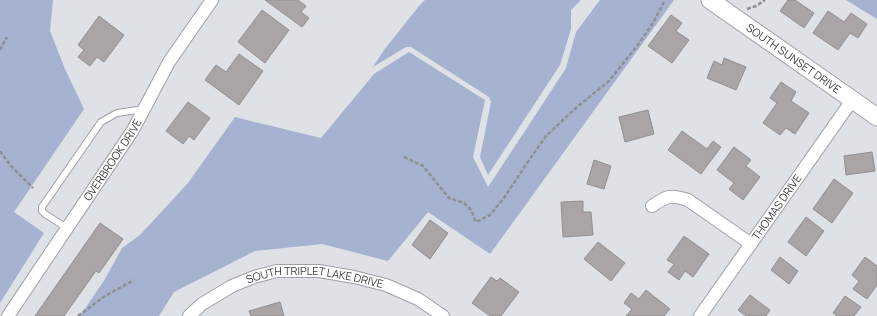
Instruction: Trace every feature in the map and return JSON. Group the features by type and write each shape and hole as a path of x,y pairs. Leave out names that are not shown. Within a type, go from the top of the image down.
{"street":[{"name":"OVERBROOK DRIVE","path":"8,316 133,130 170,62 212,0"},
{"name":"SOUTH SUNSET DRIVE","path":"710,0 877,116"},
{"name":"THOMAS DRIVE","path":"700,316 853,99"},
{"path":"652,206 669,197 677,197 688,200 751,244"},
{"name":"SOUTH TRIPLET LAKE DRIVE","path":"189,316 202,304 232,286 254,277 277,271 319,270 354,277 386,286 418,299 443,316"}],"lane":[{"path":"66,228 45,214 42,211 42,207 101,122 117,113 144,109"}],"path":[{"path":"404,157 423,166 449,198 464,203 471,210 476,222 490,215 504,198 546,136 609,80 637,46 653,23 665,0"},
{"path":"744,10 756,6 765,0"},
{"path":"0,50 7,37"},
{"path":"0,151 11,166 33,188"},
{"path":"78,316 105,296 134,280"}],"shaded area":[{"path":"0,0 53,0 50,31 65,69 84,109 14,212 44,233 0,303"},
{"path":"425,0 581,0 571,10 571,29 560,65 488,175 480,157 491,102 489,97 411,47 406,47 373,67 384,50"},
{"path":"600,0 674,0 490,254 428,212 388,261 322,244 255,251 174,292 159,316 80,316 105,279 122,248 140,235 188,183 235,117 321,138 374,74 409,52 485,100 473,157 488,187 566,68 576,32"},
{"path":"846,0 877,0 877,19"}],"building":[{"path":"265,0 298,0 306,6 301,12 309,18 302,27"},
{"path":"788,0 795,0 814,13 804,28 780,11"},
{"path":"262,10 289,30 265,63 238,42"},
{"path":"828,11 844,22 851,13 867,24 858,38 850,33 838,50 813,33"},
{"path":"671,15 682,23 676,31 689,40 672,63 648,46"},
{"path":"99,16 124,35 104,62 97,57 90,66 78,57 84,50 78,45"},
{"path":"239,54 263,71 239,105 205,80 216,65 226,72"},
{"path":"724,58 746,67 736,90 707,78 714,61 722,65"},
{"path":"781,82 796,92 791,101 809,113 795,134 786,128 780,135 763,123 777,103 770,98"},
{"path":"188,102 210,118 194,140 189,136 183,144 166,131"},
{"path":"648,110 654,134 625,142 619,117"},
{"path":"682,131 707,149 713,141 721,147 701,174 668,150"},
{"path":"734,147 751,160 746,166 760,177 743,200 729,189 734,183 717,170"},
{"path":"872,152 875,171 846,175 844,156"},
{"path":"594,160 611,166 604,189 587,184"},
{"path":"834,179 853,193 832,223 813,209"},
{"path":"583,201 583,212 591,212 593,235 563,237 561,202"},
{"path":"806,217 824,231 806,256 788,242"},
{"path":"430,220 448,233 430,259 412,245"},
{"path":"100,223 123,239 99,273 96,271 64,316 35,316"},
{"path":"684,236 709,254 693,277 685,271 679,280 668,272 674,264 667,260"},
{"path":"598,242 625,263 611,281 584,259"},
{"path":"780,257 798,271 789,284 771,270"},
{"path":"865,257 877,266 877,285 867,299 853,289 859,281 852,275"},
{"path":"491,277 497,281 500,278 519,292 501,316 490,316 472,303"},
{"path":"646,290 670,309 664,316 626,316 632,309 624,303 631,293 639,299"},
{"path":"750,295 770,310 766,316 746,316 738,310"},
{"path":"845,296 861,307 854,316 837,316 833,313"},
{"path":"280,302 284,316 251,316 249,311"}]}
